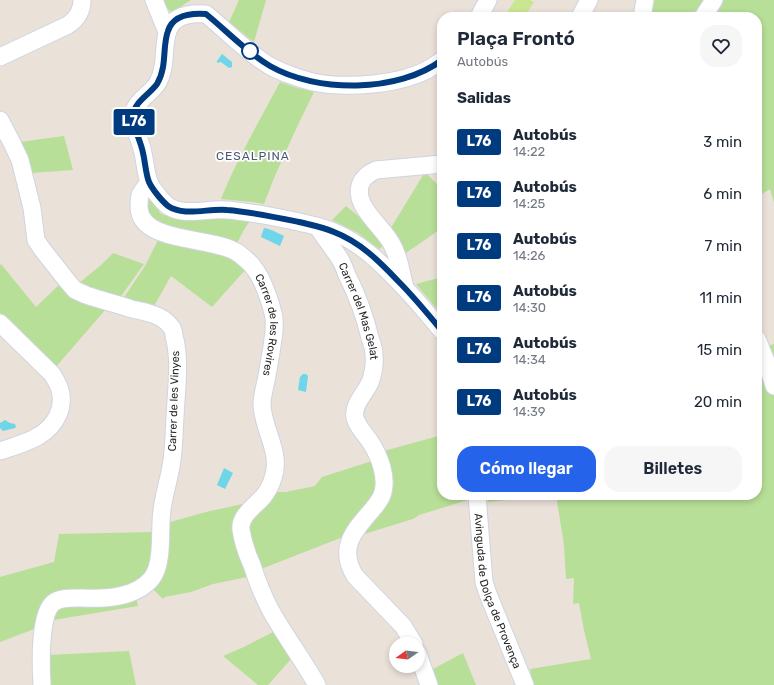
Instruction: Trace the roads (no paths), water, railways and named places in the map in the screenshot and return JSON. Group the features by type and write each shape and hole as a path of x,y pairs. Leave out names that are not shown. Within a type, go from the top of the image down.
{"street":[{"path":"0,57 68,25 79,14 82,6 82,0"},
{"path":"154,0 167,32"},
{"path":"482,12 488,0"},
{"path":"582,12 588,0"},
{"path":"643,12 644,0"},
{"path":"706,12 714,0"},
{"path":"437,64 419,74 388,82 360,85 337,85 312,82 271,67 258,58 202,7 195,13 180,17 170,25 167,32 162,74 157,84 135,108 133,114 135,128 142,149 149,182 158,196 167,205 180,211 225,209 260,214 317,226 334,232 358,244 372,255 405,288 437,325"},
{"name":"Carrer de les Vinyes","path":"0,120 20,160 32,208 36,240 68,282 75,290 96,299 153,314 164,319 172,328 176,342 177,382 172,460 163,500 160,557 157,568 147,583 140,588 119,596 100,598 69,598 53,602 47,611 44,624 41,658 42,685"},
{"path":"405,288 398,259 390,242 362,204 359,193 360,185 368,173 376,170 437,164"},
{"name":"Carrer de les Rovires","path":"149,182 140,195 139,202 141,218 148,225 155,230 168,234 221,245 237,252 254,267 269,296 274,315 274,327 262,406 275,456 276,467 269,488 264,496 243,518 241,529 246,549 271,611 317,685"},
{"name":"Carrer del Mas Gelat","path":"317,226 340,259 355,292 368,328 374,355 371,380 358,403 354,414 358,425 372,444 380,460 384,475 383,492 378,503 351,537 347,550 348,560 351,569 356,576 403,626 410,637"},
{"path":"0,323 52,374 60,390 62,399 61,407 56,419 50,427 40,435 0,452"},
{"path":"762,351 774,386"},
{"name":"Avinguda de Dolça de Provença","path":"477,500 484,582 525,685"},
{"path":"425,673 429,685"}],"water":[{"path":"222,54 232,62 232,67 229,68 221,62 217,63"},
{"path":"264,228 284,236 280,246 261,237"},
{"path":"303,374 308,376 306,392 298,390 300,377"},
{"path":"5,420 15,424 16,427 3,431 0,428 0,423"},
{"path":"224,468 233,473 225,489 217,485"}],"district":[{"name":"CESALPINA","path":"253,156"}]}
